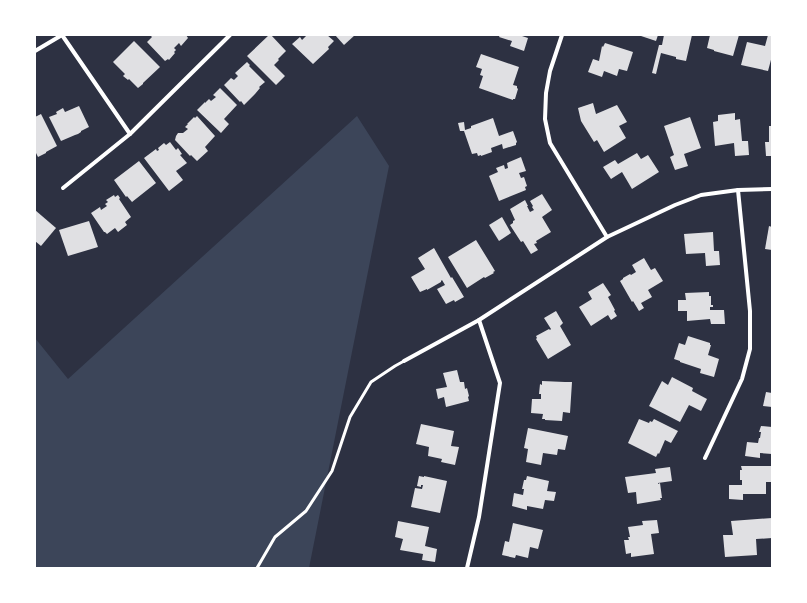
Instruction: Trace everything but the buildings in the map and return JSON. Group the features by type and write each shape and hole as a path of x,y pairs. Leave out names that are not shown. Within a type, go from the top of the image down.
{"street":[{"path":"35,51 62,35 130,134"},
{"path":"63,188 130,134 230,35"},
{"path":"562,35 550,71 546,93 545,119 550,143 607,237"},
{"path":"404,361 479,320 607,237 675,205 701,195 738,190 772,189"},
{"path":"705,458 742,378 750,349 750,311 738,190"},
{"path":"467,568 479,517 500,383 479,320"}],"lane":[{"path":"257,568 275,537 306,511 332,472 350,417 371,382 404,361"}],"shaded area":[{"path":"357,116 389,166 309,568 35,568 35,338 68,379"}]}
